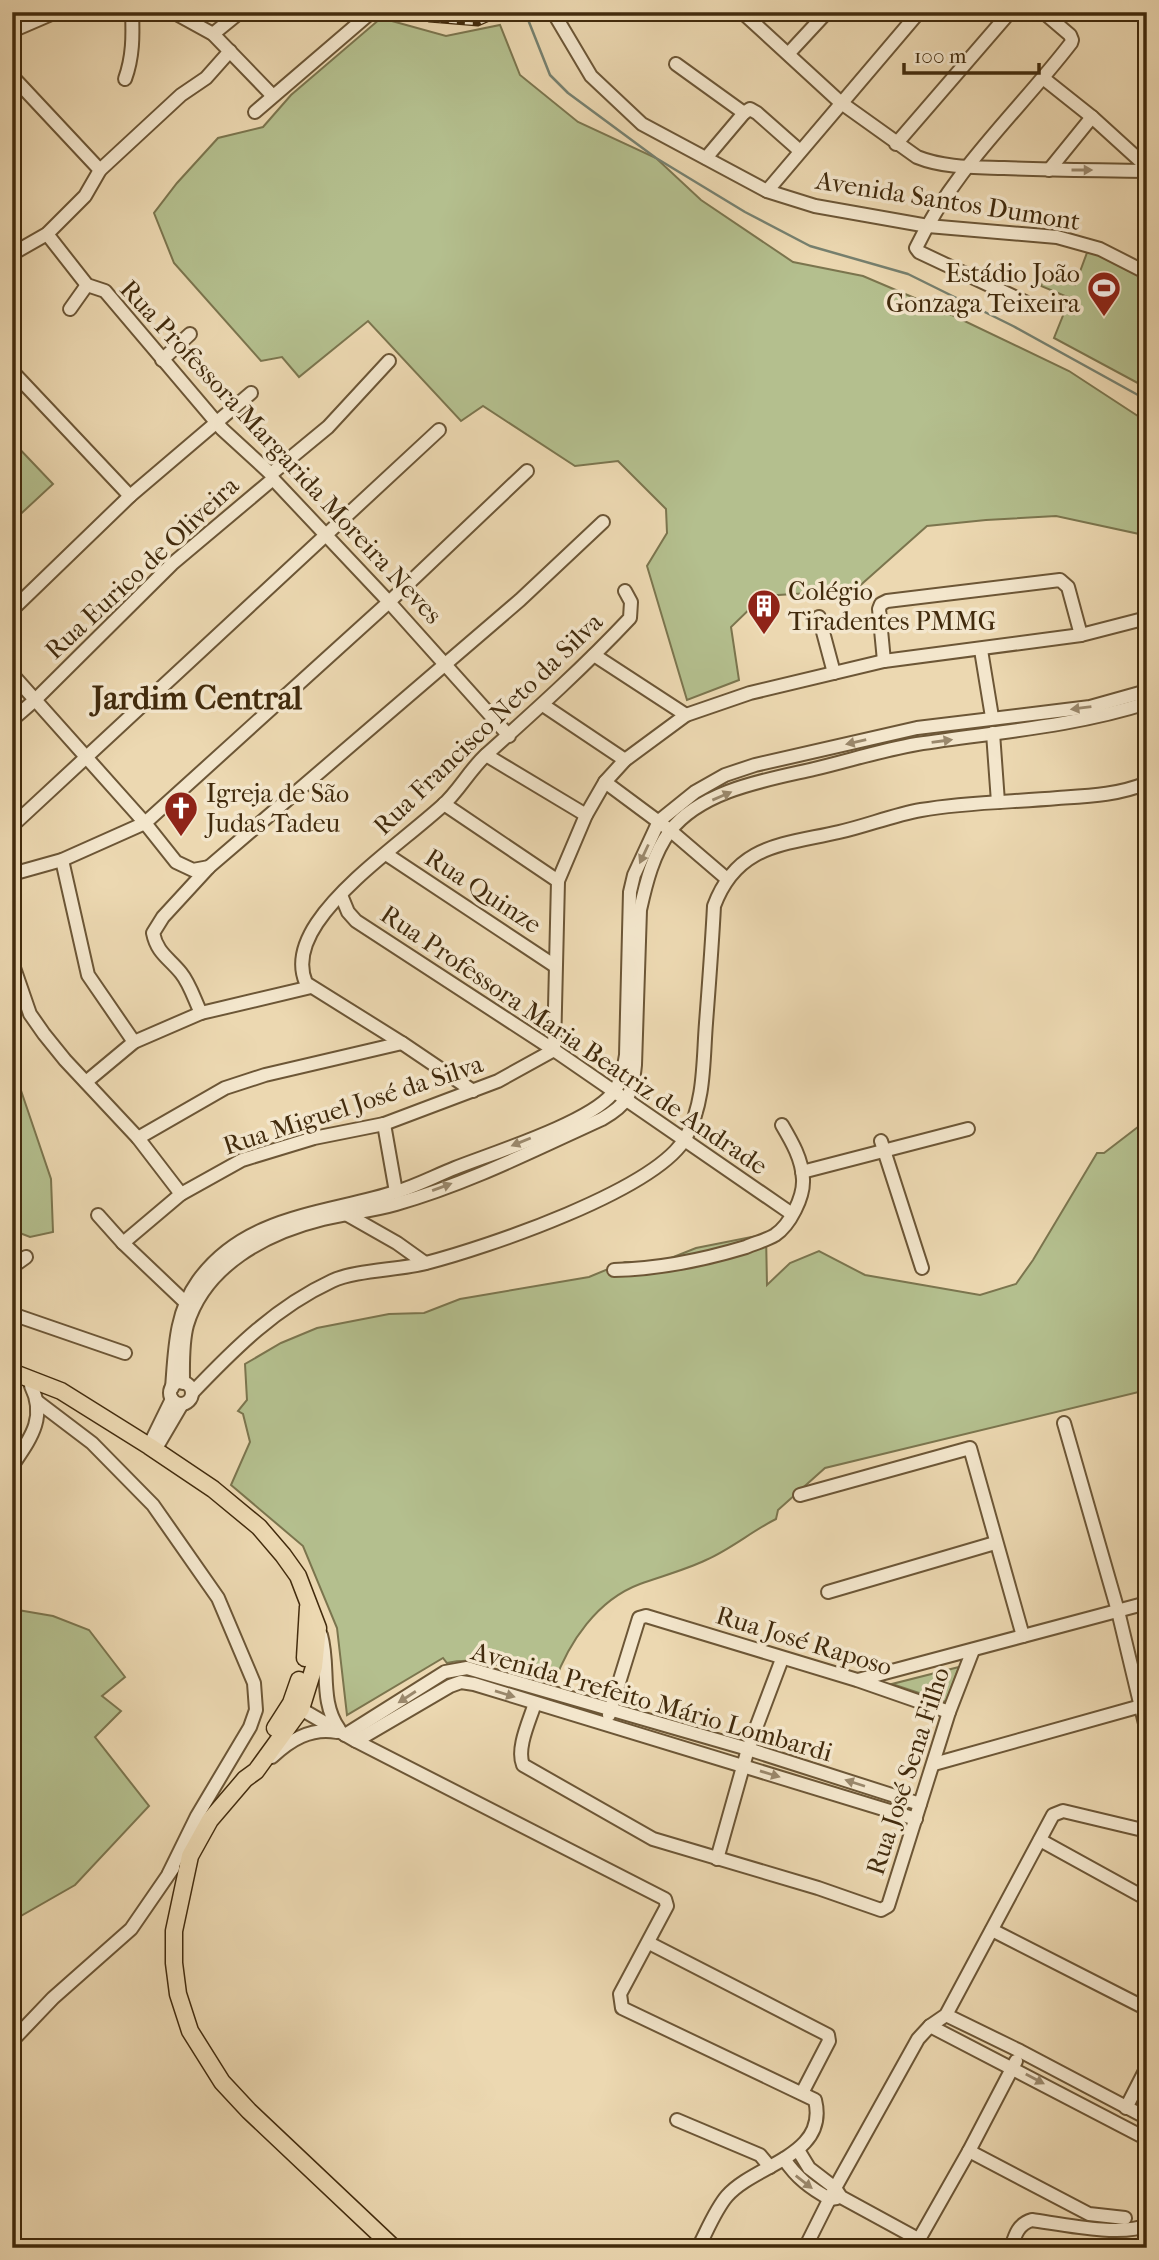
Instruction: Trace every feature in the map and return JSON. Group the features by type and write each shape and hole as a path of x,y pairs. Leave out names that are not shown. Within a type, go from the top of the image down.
{"main road":[{"path":"12,1372 61,1391 213,1489 259,1527 298,1576 318,1628 314,1667 296,1706 249,1768 251,1775 210,1820 190,1856 174,1931 178,1994 190,2031 222,2082 394,2248"},
{"path":"296,1706 304,1666 308,1601"}],"street":[{"path":"12,31 55,12"},
{"path":"125,79 134,41 132,12"},
{"path":"173,12 213,34 272,95"},
{"path":"213,34 240,12"},
{"path":"742,12 841,103 896,144 927,161 965,167 1147,169"},
{"path":"789,53 827,12"},
{"path":"767,191 919,12"},
{"path":"896,144 1010,12"},
{"path":"1025,302 919,252 916,248 965,167 1043,78 1072,40 1070,35 1044,12"},
{"path":"255,112 368,15"},
{"name":"Avenida Santos Dumont","path":"556,15 591,76 642,124 767,191 815,206 928,226 1057,237 1100,249 1147,273"},
{"path":"14,250 47,234 85,197 100,170 181,95 206,78 230,51"},
{"path":"676,64 744,113"},
{"path":"12,76 100,170"},
{"path":"1043,78 1092,117 1147,169"},
{"path":"706,158 750,109 800,151"},
{"path":"1049,170 1092,117"},
{"name":"Rua Professora Margarida Moreira Neves","path":"47,234 87,285 105,291 215,421 272,476 509,736"},
{"path":"70,309 87,285"},
{"path":"162,360 190,334"},
{"name":"Rua Eurico de Oliveira","path":"12,720 173,564 328,427 389,361"},
{"path":"12,372 130,496"},
{"path":"12,610 130,496 251,393"},
{"path":"12,826 439,430"},
{"path":"12,874 62,860 145,822 389,602 527,471"},
{"path":"201,1013 182,974 167,961 156,946 153,933 163,917 209,867 520,600 603,522"},
{"path":"884,661 879,609 881,604 887,601 1060,580 1068,587 1081,635"},
{"name":"Rua Francisco Neto da Silva","path":"311,986 306,983 303,975 302,957 318,923 341,895 444,804 485,755 543,705 630,618 631,602 625,591"},
{"path":"819,617 834,673"},
{"path":"554,1050 558,881 586,815 605,782 625,760 686,715 750,693 884,661 1081,635 1147,618"},
{"path":"981,650 992,718"},
{"path":"594,655 686,715"},
{"path":"12,674 145,822 180,866 193,870 209,867"},
{"path":"180,1393 177,1329 185,1303 198,1280 240,1242 286,1219 396,1192 569,1122 606,1101 614,1093 623,1072 626,1055 630,892 634,875 659,821 709,783 755,765 917,728 1090,707 1147,691"},
{"path":"152,1448 180,1393 186,1327 195,1302 210,1282 234,1259 286,1229 395,1204 484,1172 601,1119 627,1101 634,1080 640,910 653,863 671,831 698,807 743,787 914,745 1088,719 1147,703"},
{"path":"543,705 625,760"},
{"path":"993,733 998,802"},
{"path":"485,755 586,815"},
{"path":"605,782 659,821 727,879"},
{"path":"180,1393 286,1305 335,1279 425,1263 517,1234 590,1204 647,1173 669,1156 685,1139 700,1096 714,906 727,879 765,849 919,810 1109,795 1147,783"},
{"path":"444,804 558,881"},
{"name":"Rua Quinze","path":"386,854 555,966"},
{"path":"62,860 88,975 134,1042"},
{"name":"Rua Professora Maria Beatriz de Andrade","path":"341,895 348,912 356,920 554,1050 792,1214"},
{"path":"12,962 30,1014 65,1060 138,1138 181,1194"},
{"path":"86,1082 134,1042 201,1013 311,986 472,1091"},
{"path":"138,1138 225,1088 265,1074 402,1043"},
{"name":"Rua Miguel José da Silva","path":"123,1243 181,1194 242,1160 314,1138 384,1124 498,1081 554,1050"},
{"path":"384,1124 396,1192"},
{"path":"614,1270 674,1265 723,1254 774,1236 786,1226 801,1195 804,1181 794,1145 782,1125"},
{"path":"802,1172 883,1146 968,1129"},
{"path":"883,1146 922,1268"},
{"path":"346,1214 397,1243 425,1263"},
{"path":"98,1215 185,1303"},
{"path":"12,1267 26,1257"},
{"path":"12,1314 125,1353"},
{"path":"12,1466 36,1423 38,1402 32,1386 44,1384"},
{"path":"12,2041 53,1998 131,1929 149,1906 169,1873 197,1816 250,1727 256,1710 254,1683 218,1598 153,1505 92,1443 38,1402"},
{"path":"1064,1423 1118,1611 1147,1732"},
{"path":"800,1495 970,1448 1023,1636"},
{"path":"828,1592 995,1543"},
{"path":"858,1681 1147,1603"},
{"name":"Rua José Raposo","path":"610,1708 639,1618 646,1616 949,1712"},
{"path":"318,1628 324,1653 326,1704 334,1723 347,1736"},
{"name":"Rua José Sena Filho","path":"717,1859 818,1888 881,1910 888,1906 949,1712 973,1650"},
{"path":"535,1703 525,1738 521,1759 523,1765 653,1839 717,1859 747,1749 782,1659"},
{"name":"Avenida Prefeito Mário Lombardi","path":"347,1736 445,1672 467,1668 747,1749 920,1804"},
{"path":"445,1672 450,1686"},
{"name":"Avenida Prefeito Mário Lombardi","path":"347,1736 461,1682 916,1819"},
{"path":"251,1775 281,1748 302,1735 326,1704"},
{"path":"296,1706 347,1736 665,1899 667,1906 620,1994 622,2008 815,2100 818,2113 811,2134 798,2150 742,2183 726,2197 698,2248"},
{"path":"934,1763 1141,1706"},
{"path":"607,1725 610,1708"},
{"path":"302,1735 319,1731 347,1736"},
{"path":"805,2248 918,2039 930,2025 946,2015 1053,1815 1063,1811 1147,1831"},
{"path":"1040,1840 1147,1899"},
{"path":"169,1873 190,1856"},
{"path":"992,1930 1147,2009"},
{"path":"649,1943 828,2035 829,2041 802,2093"},
{"path":"946,2015 1147,2118"},
{"path":"930,2025 1147,2138"},
{"path":"784,2159 807,2186 835,2195 916,2243 969,2151 1020,2051"},
{"path":"1126,2108 1147,2067"},
{"path":"677,2120 760,2155 770,2166"},
{"path":"798,2150 809,2168 835,2195"},
{"path":"969,2151 1089,2214 1125,2218"},
{"path":"1011,2248 1018,2228 1024,2222 1032,2220 1121,2230 1136,2230 1147,2225"}],"green space":[{"path":"381,18 446,36 500,25 520,75 578,122 656,158 701,200 793,262 863,276 931,305 1069,371 1147,422 1147,544 1139,534 1056,516 927,526 855,590 763,596 731,627 739,680 687,700 647,566 667,533 666,509 618,461 575,466 483,406 461,421 368,321 299,377 282,357 261,361 174,263 154,213 177,183 218,138 263,127 291,95"},
{"name":"Estádio João Gonzaga Teixeira","path":"1088,250 1147,280 1147,388 1054,338 1070,298 1041,286 1045,271 1075,285"},
{"path":"12,441 53,484 12,522"},
{"path":"12,1064 51,1179 53,1232 30,1237 12,1230"},
{"path":"1147,1120 1147,1390 825,1468 778,1510 776,1519 715,1556 640,1584 611,1600 586,1624 576,1638 554,1683 487,1663 447,1663 443,1658 347,1715 337,1628 303,1546 231,1485 250,1442 243,1414 238,1411 247,1400 245,1364 281,1343 317,1328 389,1314 424,1313 460,1299 589,1277 625,1262 661,1262 696,1248 766,1234 767,1285 790,1263 819,1251 865,1275 980,1295 1016,1284 1097,1153 1104,1153"},
{"path":"12,1609 53,1616 89,1630 125,1677 102,1696 121,1711 95,1737 149,1806 75,1885 19,1917 12,1917"},
{"path":"959,1667 946,1702 892,1684"}],"waterway":[{"path":"525,12 550,75 568,93 656,158 745,212 810,246 908,274 1013,326 1147,400"}],"railway":[{"path":"420,12 429,20 478,24 505,12"}],"place":[{"name":"Estádio João Gonzaga Teixeira","path":"1104,318"},
{"name":"Colégio Tiradentes PMMG","path":"764,636"},
{"name":"Igreja de São Judas Tadeu","path":"181,838"}],"district":[{"name":"Jardim Central","path":"197,698"}]}
